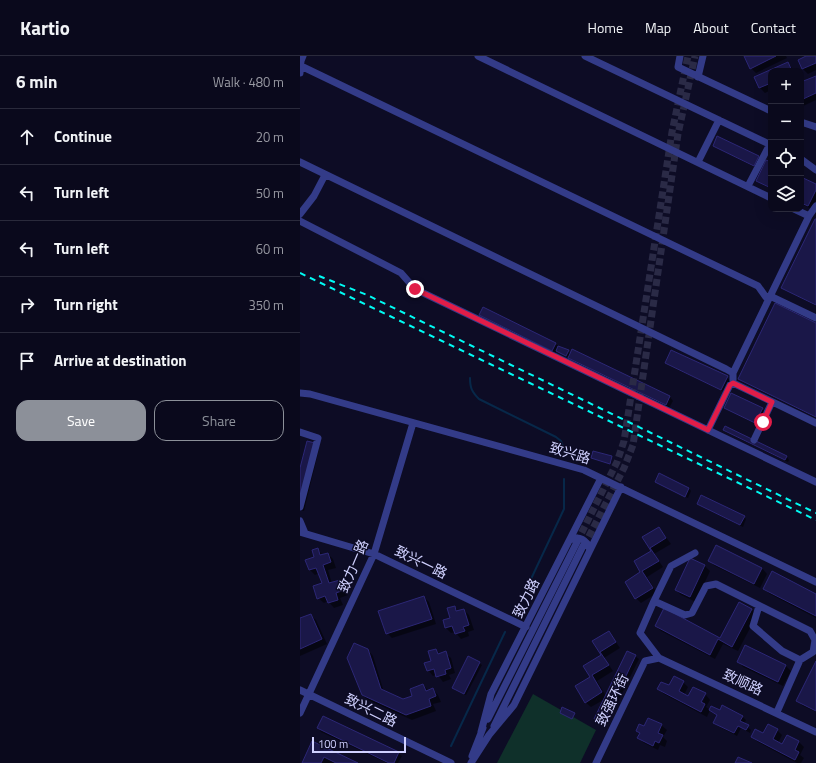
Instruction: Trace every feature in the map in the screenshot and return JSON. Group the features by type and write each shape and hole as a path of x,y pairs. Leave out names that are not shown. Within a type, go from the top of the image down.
{"street":[{"path":"303,56 300,69 758,286 769,298 816,318"},
{"path":"478,56 768,196"},
{"path":"585,56 768,143"},
{"path":"680,56 678,67 768,110"},
{"path":"698,77 703,56"},
{"path":"698,162 719,120"},
{"path":"804,123 816,127"},
{"path":"748,186 768,148"},
{"path":"804,161 816,170"},
{"path":"300,162 733,373"},
{"path":"325,175 314,196 300,216 310,226 401,273 415,289 816,482"},
{"path":"708,430 730,385 733,383 733,373 769,298 809,216 815,209"},
{"path":"800,212 809,216"},
{"path":"733,383 816,423"},
{"name":"致兴路","path":"300,393 310,394 584,470 816,582"},
{"path":"754,440 772,402"},
{"name":"致力一路","path":"300,713 310,695 374,554 413,423"},
{"path":"300,432 318,438 300,506"},
{"name":"致力路","path":"470,763 482,732 573,541 601,478"},
{"name":"致力路","path":"470,763 489,735 587,548 621,487"},
{"path":"300,521 302,532"},
{"name":"致兴一路","path":"302,532 374,554 526,627"},
{"path":"573,541 577,537 582,539 586,542 587,548"},
{"name":"致力路","path":"482,732 492,694 526,627 573,541"},
{"path":"659,658 640,633 671,566 695,552"},
{"path":"654,601 685,615 692,613 706,586 716,584 810,631 815,640 812,652 800,660 777,712"},
{"path":"759,606 754,626 782,651 800,660"},
{"name":"致顺路","path":"659,658 777,712 816,732"},
{"name":"致强环街","path":"596,763 645,661 659,658"},
{"name":"致兴二路","path":"300,690 451,763"}],"green space":[{"path":"533,694 596,730 580,763 497,763"}],"building":[{"path":"744,56 776,56 750,69"},
{"path":"806,56 816,56 816,63 804,68 802,68 798,60"},
{"path":"788,62 791,68 774,68"},
{"path":"768,71 768,84 759,88 754,77"},
{"path":"816,76 816,93 804,99 804,81"},
{"path":"717,136 759,156 754,166 713,146"},
{"path":"766,160 768,161 768,187 756,181"},
{"path":"804,178 816,184 816,190 808,206 804,204"},
{"path":"816,219 816,305 781,288"},
{"path":"775,303 816,323 816,417 738,379"},
{"path":"483,307 556,343 552,351 479,315"},
{"path":"558,346 569,350 566,356 556,351"},
{"path":"572,349 670,396 666,405 568,358"},
{"path":"671,350 728,376 721,390 665,363"},
{"path":"731,393 763,408 755,423 724,408"},
{"path":"725,426 787,456 785,460 723,430"},
{"path":"307,441 315,443 300,503 300,468"},
{"path":"593,451 612,456 610,464 591,458"},
{"path":"659,473 689,488 685,497 655,482"},
{"path":"701,495 745,516 740,525 697,504"},
{"path":"659,527 666,538 650,548 659,561 642,571 653,588 635,599 625,582 640,572 634,561 651,551 642,537"},
{"path":"716,545 762,568 754,584 708,561"},
{"path":"318,548 320,555 328,553 331,562 323,565 329,583 340,580 344,590 336,593 338,600 328,603 325,596 317,599 313,586 322,583 316,568 309,570 305,560 314,557 312,550"},
{"path":"690,558 705,565 690,597 675,590"},
{"path":"772,571 816,594 816,616 763,589"},
{"path":"424,596 432,619 386,634 378,611"},
{"path":"739,602 752,609 732,647 718,639 710,655 655,626 664,608 720,638"},
{"path":"455,606 456,611 464,609 469,625 463,627 465,631 455,634 452,626 445,628 443,620 450,618 447,608"},
{"path":"311,614 322,639 300,649 300,618"},
{"path":"609,631 616,642 600,652 609,665 592,675 602,692 585,703 575,686 590,677 583,666 601,655 592,641"},
{"path":"354,643 368,649 381,689 403,699 412,696 410,689 423,684 426,691 433,688 436,696 429,699 431,706 406,715 362,695 347,658"},
{"path":"745,645 786,665 778,682 737,662"},
{"path":"436,649 438,654 446,651 451,668 445,670 446,674 436,677 434,669 427,671 424,663 431,661 428,651"},
{"path":"627,651 636,655 603,724 594,719"},
{"path":"468,656 480,662 464,694 452,688"},
{"path":"816,661 816,711 796,701"},
{"path":"674,676 684,681 679,691 688,696 693,687 706,693 701,702 705,704 701,712 657,689 661,682 669,685"},
{"path":"722,705 743,716 740,721 749,725 746,730 738,726 734,733 713,723 717,715 709,710 711,706 720,710"},
{"path":"562,707 575,713 572,719 560,713"},
{"path":"323,716 399,752 394,763 389,763 317,728"},
{"path":"648,718 662,724 658,733 663,735 659,743 655,741 653,746 637,738 640,733 636,731 639,724 644,726"},
{"path":"768,724 778,729 773,739 782,744 787,735 799,741 795,750 799,752 795,760 751,737 755,729 763,733"},
{"path":"312,741 358,763 336,763 324,757 321,763 302,763"},
{"path":"738,757 752,763 735,763"}],"waterway":[{"path":"470,378 472,390 479,399 556,437 561,441 564,449"},
{"path":"514,615 564,509 564,479"},
{"path":"451,746 505,632"}],"tunnel":[{"path":"577,542 617,462 624,441 672,132 688,56"},
{"path":"584,546 624,468 633,445 678,134 695,56"}],"railway":[{"path":"300,273 816,520"},
{"path":"319,276 367,295 816,513"}],"route":[{"path":"415,289 708,430 730,385 733,383 772,402 763,422"}]}
